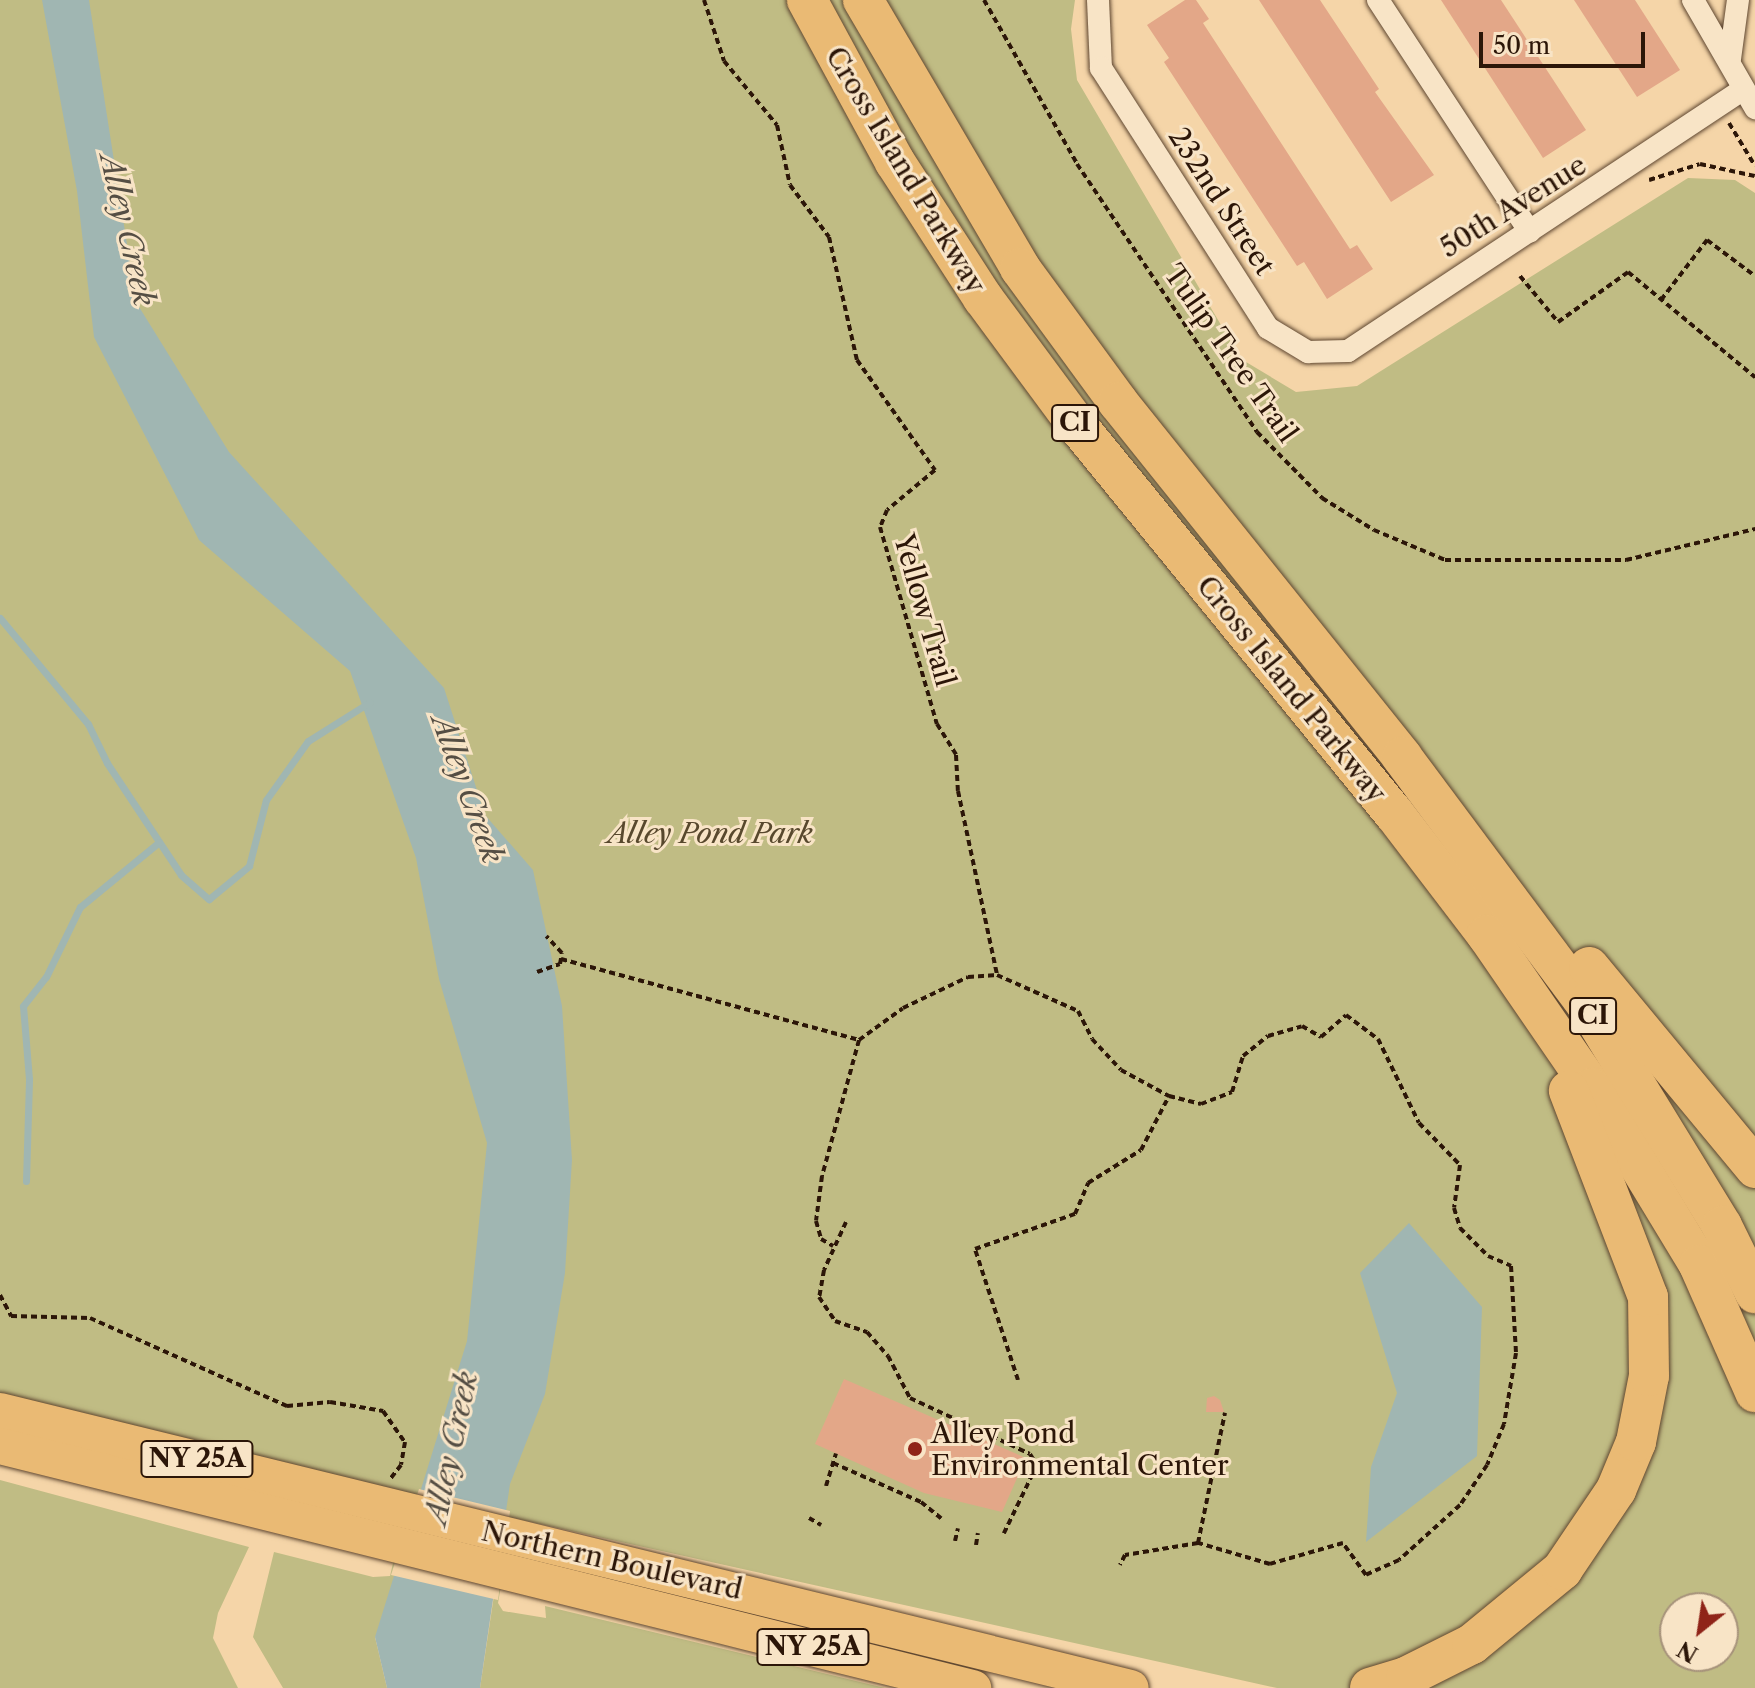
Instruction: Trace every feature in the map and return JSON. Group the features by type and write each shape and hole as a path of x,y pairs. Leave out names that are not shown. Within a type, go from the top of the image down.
{"highway":[{"name":"Cross Island Parkway","path":"807,0 895,162 983,298 1077,425 1487,935 1592,1088 1699,1265 1755,1392"},
{"name":"Cross Island Parkway","path":"863,0 1020,268 1118,402 1402,757 1586,1004 1722,1226 1755,1293"},
{"path":"1402,757 1539,903 1755,1168"},
{"path":"1370,1688 1406,1677 1472,1644 1562,1570 1616,1490 1636,1442 1649,1376 1648,1297 1615,1200 1576,1103 1487,935"}],"main road":[{"name":"Northern Boulevard","path":"0,1411 390,1512 526,1557 973,1688"},
{"name":"Northern Boulevard","path":"0,1446 390,1512"},
{"name":"Northern Boulevard","path":"526,1557 1131,1688"}],"street":[{"name":"232nd Street","path":"1098,0 1101,68 1268,328 1308,352"},
{"path":"1378,0 1530,232"},
{"path":"1693,0 1730,59 1749,99"},
{"path":"1730,59 1738,0"},
{"name":"50th Avenue","path":"1308,352 1348,351 1615,177 1749,99"}],"path":[{"name":"Yellow Trail","path":"704,0 724,61 777,125 790,185 829,237 857,360 935,470 887,510 880,527 937,724 956,755 958,791 997,975"},
{"name":"Tulip Tree Trail","path":"984,0 1077,164 1257,432 1322,498 1374,530 1445,560 1626,560 1755,529"},
{"path":"1726,118 1755,166"},
{"path":"1615,177 1652,180 1700,164 1755,176"},
{"path":"1661,300 1707,240 1755,276"},
{"path":"1520,276 1558,322 1628,272 1755,377"},
{"path":"537,972 560,964 562,953 546,936"},
{"path":"561,959 859,1040"},
{"path":"833,1246 821,1239 816,1221 822,1176 859,1040 903,1008 968,977 997,975 1078,1011 1092,1039 1121,1070 1169,1096 1201,1104 1232,1092 1243,1056 1268,1036 1302,1026 1321,1037 1346,1015 1378,1039 1419,1123 1460,1165 1454,1208 1460,1228 1488,1256 1511,1266 1516,1353 1504,1424 1487,1465 1436,1531 1399,1560 1366,1575 1343,1543 1270,1564 1198,1543 1125,1555 1120,1565"},
{"path":"1018,1380 975,1249 1075,1214 1088,1183 1141,1150 1169,1096"},
{"path":"846,1222 833,1246 819,1297 835,1321 867,1332 888,1356 910,1398 1030,1454 1037,1465 1004,1533"},
{"path":"0,1295 11,1316 90,1318 287,1406 330,1402 383,1411 405,1442 390,1512"},
{"path":"1198,1543 1225,1413"},
{"path":"826,1486 836,1454"},
{"path":"833,1463 921,1502 941,1518"},
{"path":"809,1518 821,1525"},
{"path":"955,1541 958,1528"},
{"path":"976,1545 978,1533"}],"green space":[{"name":"Alley Pond Park","path":"0,0 1075,0 1071,29 1077,80 1241,359 1296,392 1357,386 1688,178 1735,180 1755,193 1755,1688 1277,1688 513,1518 498,1603 503,1611 546,1618 545,1606 885,1688 480,1688 506,1516 375,1637 387,1688 283,1688 253,1637 274,1552 373,1577 390,1576 409,1494 0,1403"},
{"path":"0,1480 249,1547 218,1613 213,1638 238,1688 0,1688"}],"water":[{"name":"Alley Creek","path":"42,0 89,0 136,302 229,452 444,688 485,815 533,870 562,1006 572,1160 565,1273 545,1394 510,1484 480,1688 387,1688 375,1637 467,1341 487,1143 439,979 416,858 350,671 199,540 94,337 77,191"},
{"path":"1409,1223 1482,1307 1477,1456 1366,1542 1371,1467 1397,1393 1360,1273"}],"pier":[{"path":"419,1489 510,1511 498,1600 391,1575"}],"building":[{"path":"1185,0 1196,0 1209,19 1203,23 1350,249 1357,245 1373,269 1327,299 1304,262 1297,266 1164,62 1169,58 1147,25"},
{"path":"1259,0 1320,0 1379,89 1375,92 1434,175 1391,202"},
{"path":"1441,0 1501,0 1586,130 1543,158"},
{"path":"1574,0 1635,0 1680,70 1637,97"},
{"name":"Alley Pond Environmental Center","path":"844,1379 1026,1458 1002,1512 924,1493 815,1444"},
{"path":"1214,1396 1220,1400 1224,1412 1206,1412 1207,1398"}],"waterway":[{"path":"0,618 88,724 107,763 181,875 209,899 249,866 266,800 308,741 370,702"},
{"path":"26,1181 29,1079 23,1006 46,977 80,907 159,842"}],"place":[{"name":"Alley Pond Environmental Center","path":"915,1449"}]}
